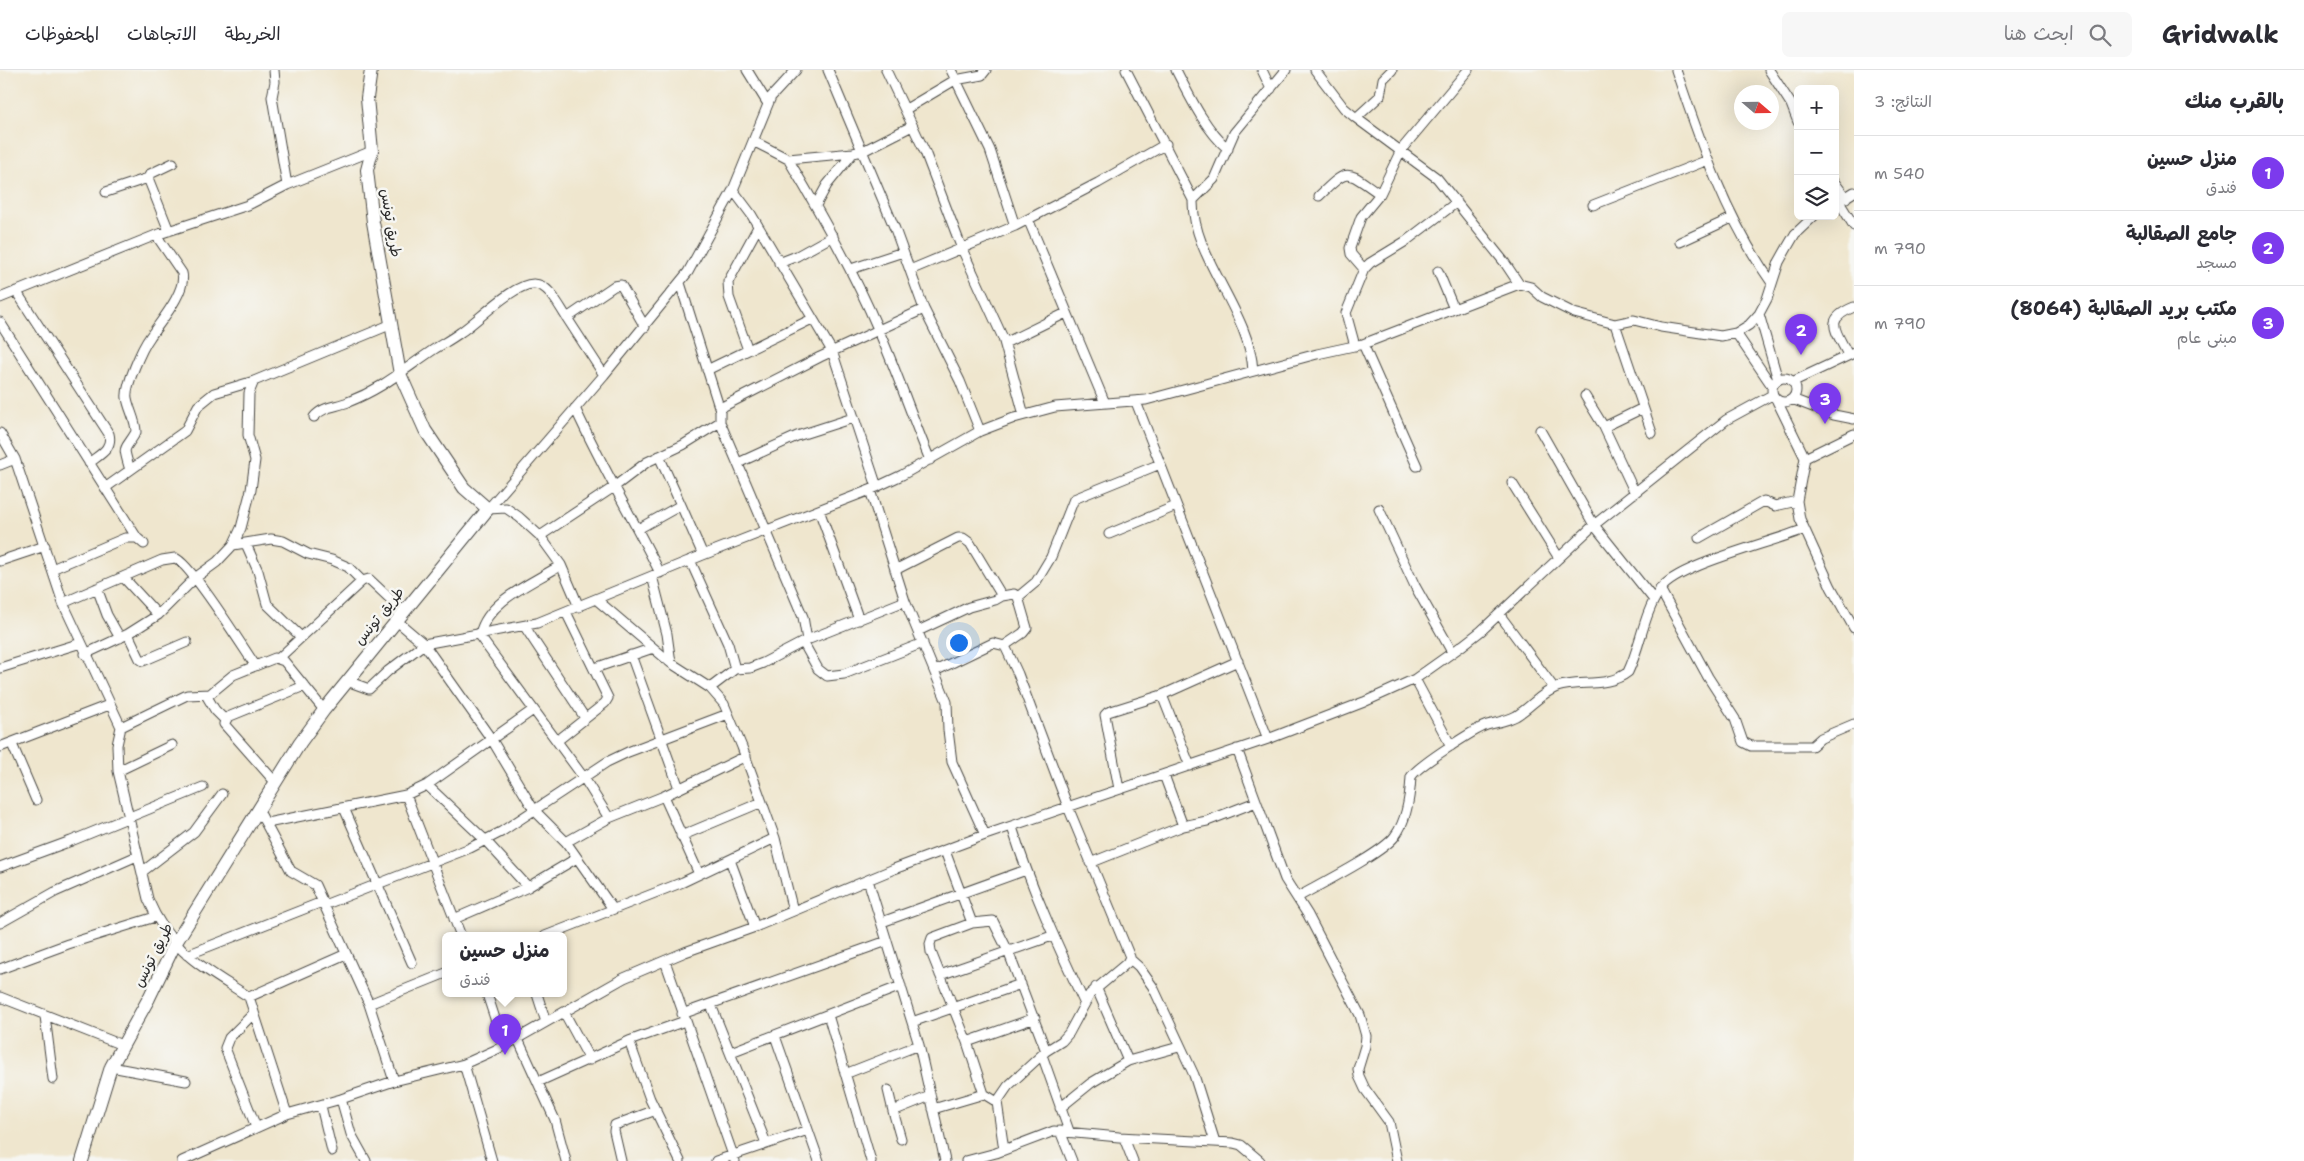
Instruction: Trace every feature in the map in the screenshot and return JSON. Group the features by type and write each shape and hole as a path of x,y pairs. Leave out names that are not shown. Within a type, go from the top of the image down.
{"main road":[{"name":"طريق تونس","path":"82,1161 112,1067 122,1045 136,1022 175,944 300,743 347,681 488,509 464,488 425,430 400,374 373,222 367,170 372,151 368,98 371,70"}],"street":[{"path":"274,70 275,82 272,97 288,185"},
{"path":"747,70 768,104"},
{"path":"488,509 680,284 715,227 734,190 768,104 778,88 796,70"},
{"path":"828,70 863,151 924,309 960,381 980,431"},
{"path":"886,70 906,110 947,206 962,249 985,295 1005,343 1024,415"},
{"path":"951,70 990,150 1015,226"},
{"path":"906,110 955,80 982,75 986,70"},
{"path":"1126,70 1194,200 1193,218 1210,262 1248,341 1253,371"},
{"path":"1176,70 1205,120 1219,141 1228,149"},
{"path":"1262,70 1271,88"},
{"path":"1194,200 1214,179 1234,133 1286,70"},
{"path":"1315,70 1344,108 1437,178 1505,263 1519,284"},
{"path":"1356,118 1380,96 1383,79 1392,70"},
{"path":"1364,269 1351,254 1350,248 1361,217 1380,194 1401,150 1468,70"},
{"path":"1676,70 1708,160 1732,218 1772,283"},
{"path":"1769,70 1794,110"},
{"path":"788,159 863,151 912,126"},
{"path":"754,141 788,159 816,204 851,269 878,329 930,460"},
{"path":"910,270 1015,226 1098,183 1166,144"},
{"path":"0,298 156,235 248,205 288,185 372,151"},
{"path":"816,204 827,185 852,153"},
{"path":"1593,205 1708,160"},
{"path":"106,192 148,178 150,174 173,163"},
{"path":"1319,196 1340,176 1346,174 1353,176 1380,194"},
{"path":"148,178 169,231"},
{"path":"734,190 832,351 874,488 905,601 947,702 952,762 985,835"},
{"path":"1854,192 1840,202 1854,226"},
{"path":"1417,466 1359,345 1346,313 1364,269 1370,263 1406,241 1457,202"},
{"path":"1680,242 1732,218"},
{"path":"1028,219 1104,403"},
{"path":"347,681 369,689 388,671 424,644 525,627 579,607 690,560 874,488 930,460 980,431 1024,415 1055,407 1136,402 1359,345 1519,284 1530,287 1542,297 1574,313 1615,324 1634,320 1661,327 1721,336 1736,333 1759,314 1767,299 1779,262 1795,234 1810,220"},
{"path":"748,350 729,297 728,282 758,227"},
{"path":"130,470 124,450 136,432 136,424 126,397 128,387 148,339 170,308 184,280 182,273 156,235"},
{"path":"779,263 797,256 833,236"},
{"path":"851,269 903,252"},
{"path":"1438,271 1454,309"},
{"path":"314,417 324,408 339,406 371,393 463,332 510,295 528,284 541,285 547,290 604,375"},
{"path":"680,284 720,410 720,422 802,617 805,641 818,669 827,676 844,674 923,643"},
{"path":"567,318 618,285 624,288 645,327"},
{"path":"16,291 109,434 111,441 109,446 88,463"},
{"path":"1792,382 1851,354 1835,327 1835,319 1840,313 1854,307"},
{"path":"720,410 724,406 832,351 924,309"},
{"path":"1005,343 1066,313"},
{"path":"1759,314 1775,390 1805,458 1797,501 1804,529 1831,587 1854,628"},
{"path":"707,370 812,319"},
{"path":"0,322 88,463 140,541 125,538 52,569"},
{"path":"106,488 185,431 198,406 214,393 254,381 392,324"},
{"path":"1615,324 1652,433"},
{"path":"1736,333 1785,402 1792,399 1834,415 1854,419"},
{"path":"182,1161 287,1114 341,1100 394,1081 464,1064 504,1046 624,978 665,961 985,835 1268,739 1364,702 1414,679 1452,652 1464,646 1594,525 1726,420 1775,390 1786,378 1796,388 1792,399"},
{"path":"85,654 124,636 158,615 195,578 217,562 233,545 241,528 252,483 255,460 248,435 249,393 254,381"},
{"path":"1584,396 1604,427 1635,494"},
{"path":"1136,402 1268,739"},
{"path":"575,408 598,459 638,529 656,575 668,634 671,663"},
{"path":"1604,427 1643,408"},
{"path":"738,463 797,436 853,418"},
{"path":"540,536 614,487 647,462 683,445 720,422"},
{"path":"1540,430 1594,525 1654,600"},
{"path":"0,433 16,460 63,603 85,654 121,727 117,745 118,772 130,816 136,856 155,917 175,944 187,956 249,997 287,1114"},
{"path":"1805,458 1854,434"},
{"path":"659,456 703,555"},
{"path":"0,465 16,460"},
{"path":"1018,597 1036,582 1051,557 1074,499 1160,464"},
{"path":"1512,483 1559,558"},
{"path":"1699,538 1764,501 1775,506 1797,501"},
{"path":"638,529 681,505"},
{"path":"1109,534 1176,506"},
{"path":"488,509 506,508 540,536 561,565 579,607"},
{"path":"1379,509 1415,586 1452,652"},
{"path":"819,510 859,620"},
{"path":"1298,897 1376,852 1392,840 1403,820 1413,773 1451,746 1487,725 1509,720 1554,688 1578,683 1609,681 1628,672 1642,627 1654,600 1660,589 1677,574 1804,529"},
{"path":"895,570 958,538 963,538 970,543 1002,596"},
{"path":"233,545 271,539 283,541 308,554 348,566 362,581"},
{"path":"246,544 258,571 266,604 301,637"},
{"path":"0,561 45,546"},
{"path":"63,603 162,560 175,558 184,563 255,665"},
{"path":"690,560 728,644 735,669"},
{"path":"479,634 484,619 493,608 561,565"},
{"path":"124,578 158,615"},
{"path":"121,727 187,695 206,695 233,675 255,665 279,658 362,581 369,579 424,644 492,740 534,810 566,842 613,909"},
{"path":"97,588 107,615 140,659 144,661 187,642"},
{"path":"1660,589 1708,677 1735,719 1743,742 1751,746 1812,746 1821,738 1854,724"},
{"path":"918,631 970,607 1012,594 1018,597 1027,628 1004,646"},
{"path":"596,600 671,663 718,695 746,756 775,838 793,911"},
{"path":"710,688 735,669 750,668 763,663 805,641 905,601"},
{"path":"557,741 608,698 566,612"},
{"path":"1499,614 1554,688"},
{"path":"525,627 585,718"},
{"path":"479,634 584,778 609,818"},
{"path":"935,670 993,642 1004,646 1008,651 1090,863 1130,959 1139,967 1153,987 1198,1088 1215,1142"},
{"path":"0,668 81,643"},
{"path":"595,668 653,648"},
{"path":"631,655 679,788"},
{"path":"279,658 284,661 324,710"},
{"path":"1119,789 1105,715 1108,712 1162,696 1238,661"},
{"path":"1414,679 1451,746"},
{"path":"225,720 228,717 304,686"},
{"path":"206,695 215,710 225,720 224,724 276,783"},
{"path":"1162,696 1190,766"},
{"path":"0,747 12,744 109,705"},
{"path":"267,823 406,795 427,786 533,710"},
{"path":"187,956 470,848 621,755 728,714"},
{"path":"12,744 36,800"},
{"path":"118,772 172,745"},
{"path":"1237,749 1285,879 1298,897 1360,1015 1366,1036 1358,1076 1391,1128 1397,1161"},
{"path":"566,842 609,818 664,796 746,756"},
{"path":"1164,775 1184,826"},
{"path":"427,786 484,840 528,887"},
{"path":"0,866 55,847 203,787"},
{"path":"142,872 194,832 222,794"},
{"path":"406,795 459,932"},
{"path":"664,796 699,874"},
{"path":"681,836 762,802"},
{"path":"1090,863 1184,826 1207,821 1256,802"},
{"path":"344,808 412,963"},
{"path":"260,810 278,850 291,871 311,881 323,904 369,1004 394,1081"},
{"path":"1012,827 1026,870 1052,936 1084,1002"},
{"path":"555,932 699,874 775,838"},
{"path":"945,851 972,923"},
{"path":"0,924 55,892 136,856"},
{"path":"454,920 528,887 577,858"},
{"path":"730,860 755,927"},
{"path":"882,922 1026,870"},
{"path":"868,880 919,1045 945,1161"},
{"path":"0,969 155,917"},
{"path":"997,1102 984,1094 967,1042 931,952 930,944 932,938 972,923 993,921 1008,951 1035,1018 1060,1108 1072,1161"},
{"path":"940,975 1052,936"},
{"path":"538,1082 711,1005 887,941"},
{"path":"249,997 346,954"},
{"path":"999,1155 997,1102 1008,1086 1044,1053 1062,1041 1069,1033 1084,1002 1096,987 1130,959"},
{"path":"665,961 734,1158"},
{"path":"369,1004 442,975"},
{"path":"912,1022 1021,984"},
{"path":"731,1052 901,986"},
{"path":"1096,987 1128,1061"},
{"path":"0,997 122,1045"},
{"path":"488,997 504,1046"},
{"path":"538,997 546,1022"},
{"path":"711,1005 766,1143"},
{"path":"564,1012 590,1060"},
{"path":"254,1013 229,1038 225,1048 256,1127"},
{"path":"828,1015 871,1161"},
{"path":"45,1016 52,1079"},
{"path":"967,1042 1035,1018"},
{"path":"775,1036 820,1161"},
{"path":"517,1037 555,1120 566,1161"},
{"path":"629,1042 656,1110 680,1161"},
{"path":"845,1074 919,1045"},
{"path":"1060,1108 1091,1083 1128,1061 1179,1047"},
{"path":"464,1064 492,1161"},
{"path":"112,1067 186,1082"},
{"path":"888,1090 901,1139"},
{"path":"933,1109 984,1094"},
{"path":"893,1111 930,1096"},
{"path":"341,1100 351,1134 366,1161"},
{"path":"321,1106 332,1151"},
{"path":"621,1161 614,1131 615,1125 656,1110"},
{"path":"716,1161 734,1158 766,1143 808,1130"},
{"path":"966,1161 999,1155 1035,1137 1064,1131 1124,1138 1215,1142 1241,1146 1260,1161"},
{"path":"1124,1138 1132,1161"}],"place":[{"name":"جامع الصقالبة","path":"1801,355"},
{"name":"مكتب بريد الصقالبة (8064)","path":"1825,424"},
{"name":"منزل حسين","path":"505,1055"}]}
